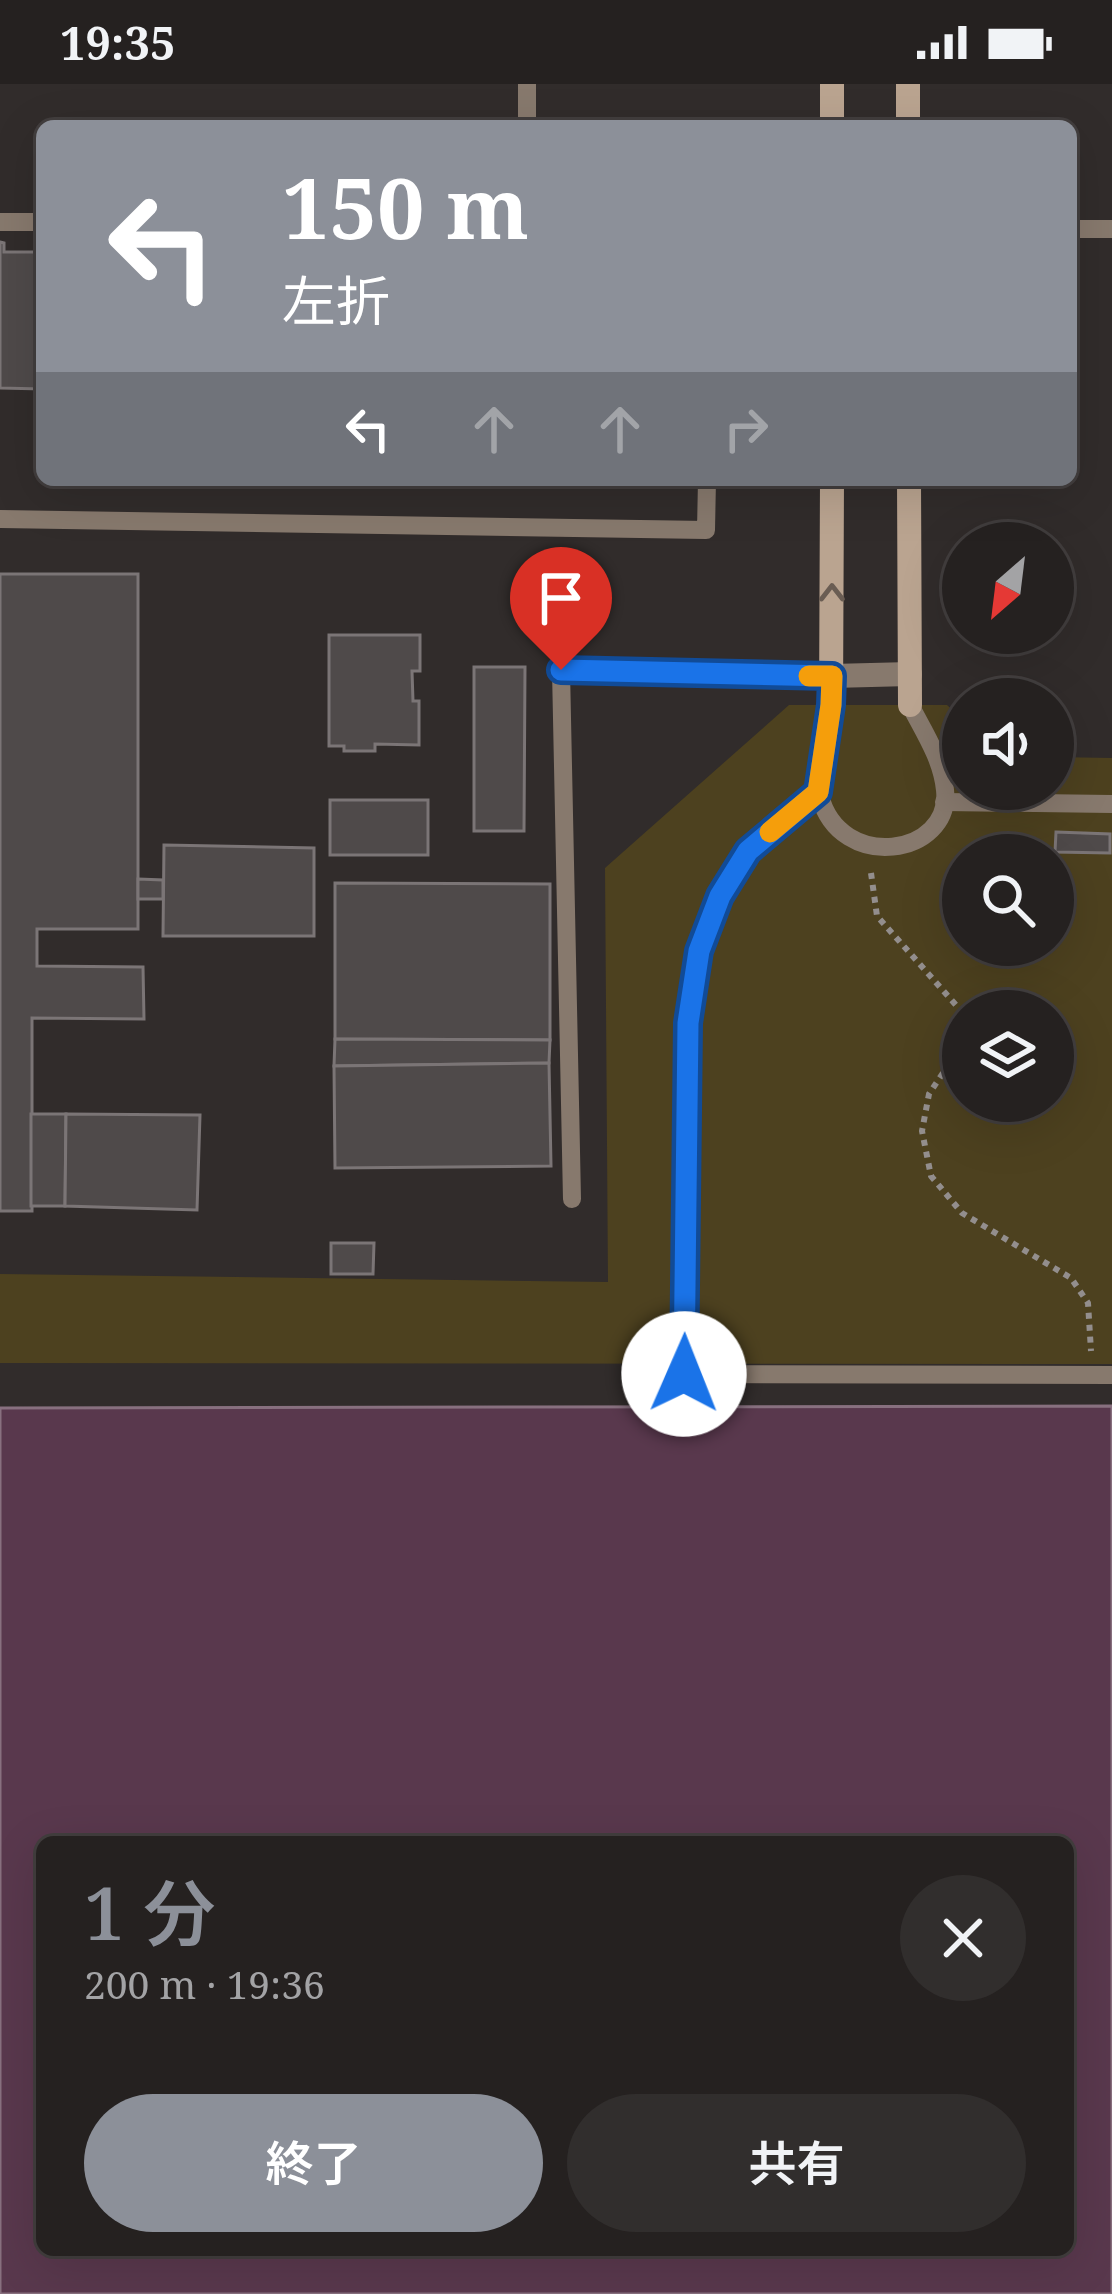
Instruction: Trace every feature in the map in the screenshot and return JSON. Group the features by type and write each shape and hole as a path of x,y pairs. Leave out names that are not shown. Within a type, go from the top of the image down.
{"street":[{"path":"832,84 832,120"},
{"path":"908,84 908,120"},
{"path":"831,705 832,486"},
{"path":"909,486 910,705"},
{"path":"832,676 910,674"}],"lane":[{"path":"527,84 527,120"},
{"path":"0,222 36,222"},
{"path":"1077,229 1112,229"},
{"path":"0,520 706,530 707,486"},
{"path":"572,1199 561,670 832,676"},
{"path":"831,705 818,792 830,823 854,843 884,849 912,844 936,822 942,807"},
{"path":"910,705 940,765 942,784"},
{"path":"818,792 748,851 720,896 699,951 688,1023 684,1374 1102,1375"},
{"path":"1074,804 1112,804"}],"path":[{"path":"867,845 877,916 943,990"},
{"path":"942,1074 929,1094 922,1131 931,1176 962,1213 1071,1278 1088,1303 1102,1375"}],"shaded area":[{"path":"789,705 942,705 942,810 1074,810 1074,757 1112,758 1112,1364 0,1363 0,1274 608,1282 605,868"},
{"path":"1112,1406 1112,2294 0,2294 0,1408"}],"building":[{"path":"0,242 4,252 36,252 36,389 0,388"},
{"path":"0,574 138,574 138,929 37,929 37,966 143,967 144,1019 32,1018 32,1211 0,1211"},
{"path":"329,635 420,635 420,671 412,671 413,701 419,701 419,745 375,744 375,751 329,746"},
{"path":"474,667 525,667 524,831 474,831"},
{"path":"330,800 428,800 428,855 330,855"},
{"path":"1056,832 1110,834 1110,853 1074,852 1074,834"},
{"path":"164,845 314,848 314,936 163,936"},
{"path":"138,879 163,880 163,899 138,899"},
{"path":"335,883 550,884 550,1040 335,1039"},
{"path":"335,1039 550,1040 549,1063 334,1066"},
{"path":"549,1063 551,1166 335,1168 334,1066"},
{"path":"31,1114 66,1114 65,1206 31,1206"},
{"path":"66,1114 200,1115 197,1210 65,1206"},
{"path":"331,1243 374,1243 373,1274 331,1274"}],"slow traffic":[{"path":"770,832 818,792 832,676 809,676"}],"route":[{"path":"561,670 832,676 818,792 748,851 720,896 699,951 688,1023 684,1374"}]}
